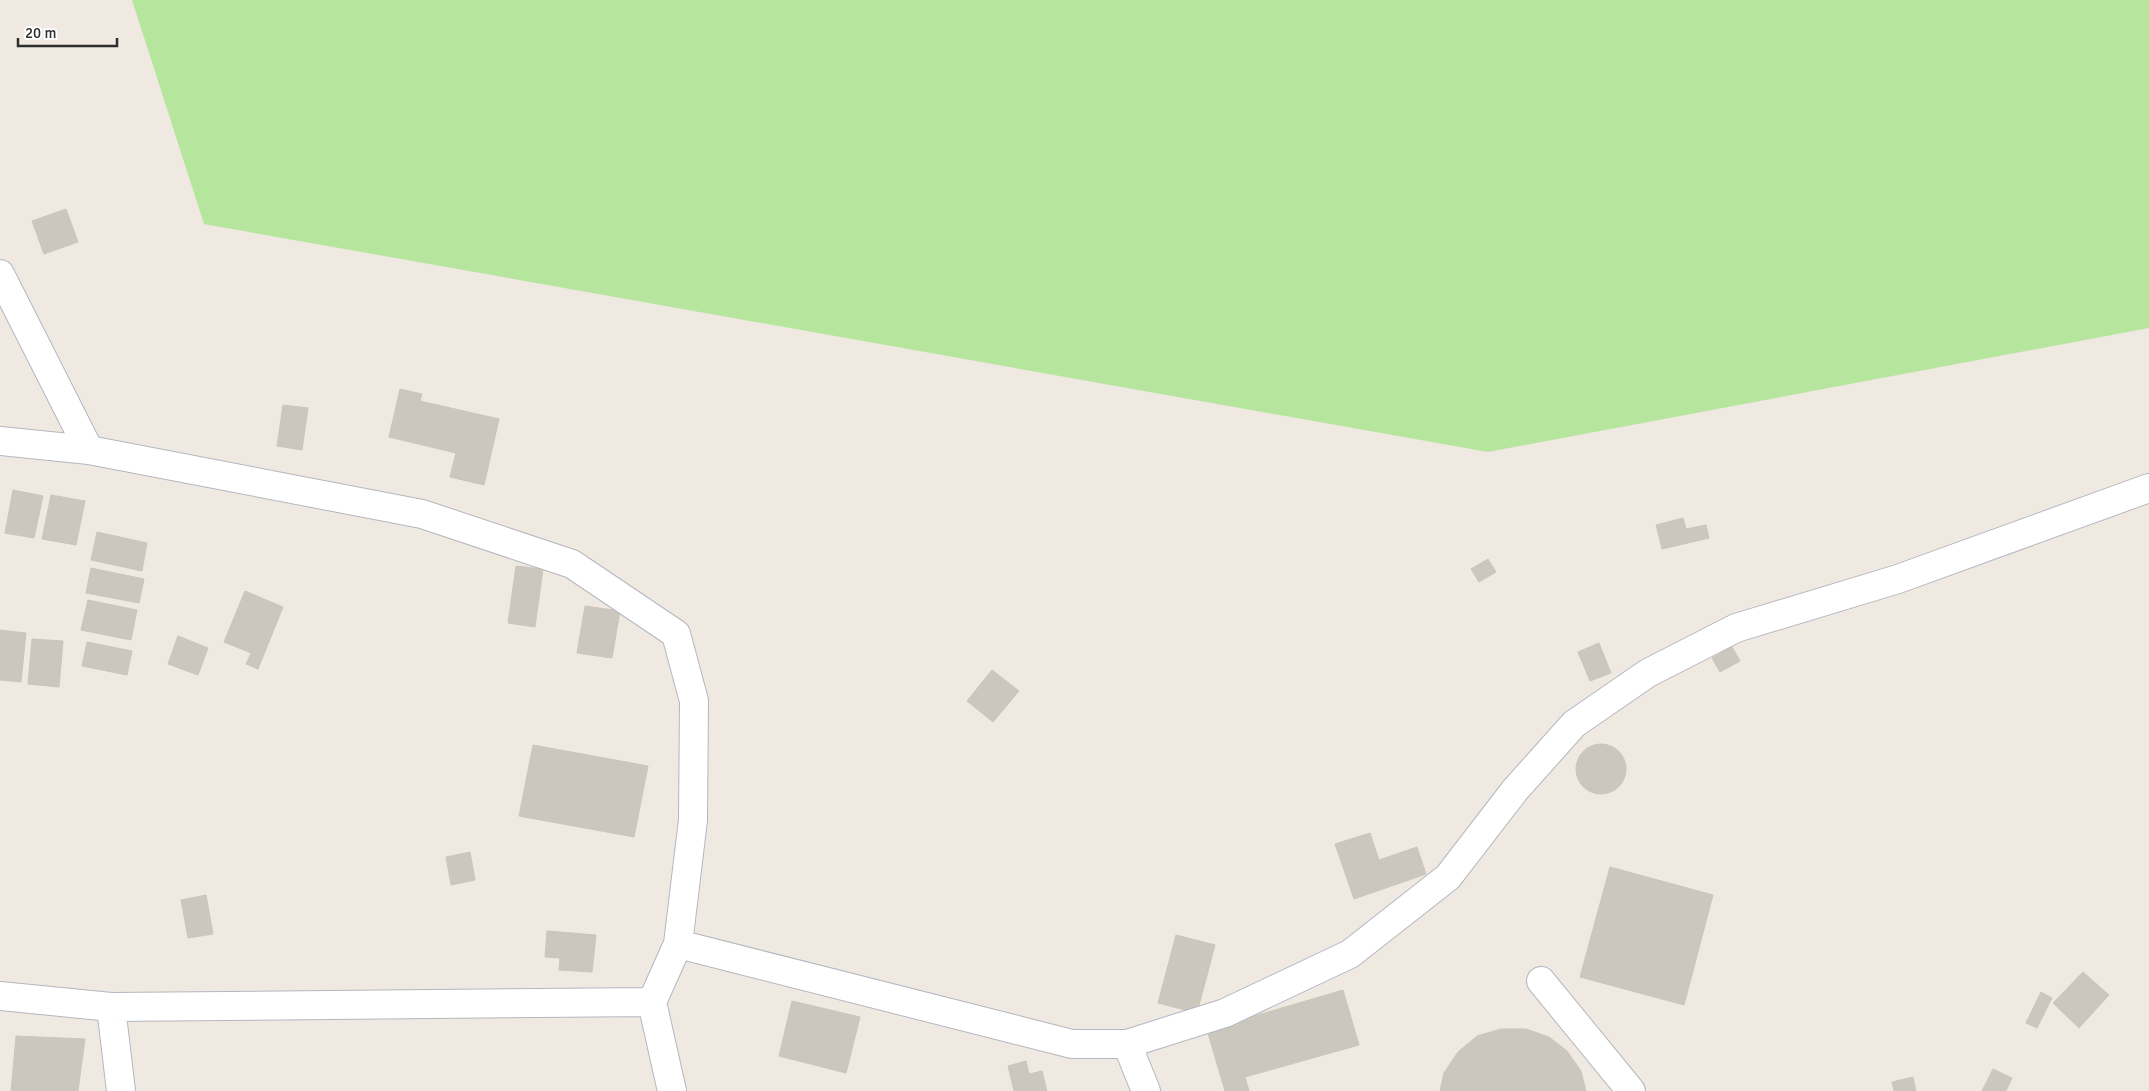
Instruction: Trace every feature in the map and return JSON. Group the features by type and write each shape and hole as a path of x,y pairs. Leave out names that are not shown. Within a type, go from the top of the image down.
{"street":[{"path":"0,274 89,450"},
{"path":"0,441 89,450 422,514 572,564 676,634 694,701 693,820 678,944 652,1002 672,1091"},
{"path":"678,944 1072,1044 1127,1044 1225,1013 1350,954 1448,877 1516,790 1574,724 1648,673 1736,628 1898,579 2149,488"},
{"path":"1541,981 1631,1091"},
{"path":"0,996 111,1007 652,1002"},
{"path":"111,1007 121,1091"},
{"path":"1127,1044 1146,1091"}],"green space":[{"path":"132,0 2149,0 2149,328 1488,452 204,224"}],"building":[{"path":"66,209 78,242 44,254 32,221"},
{"path":"400,389 422,394 420,401 499,419 484,485 450,477 456,453 389,437"},
{"path":"283,405 308,408 302,450 277,446"},
{"path":"13,490 43,496 34,538 5,533"},
{"path":"51,495 85,501 76,545 42,539"},
{"path":"1683,518 1686,529 1706,525 1709,538 1662,549 1656,525"},
{"path":"97,532 147,543 142,571 91,560"},
{"path":"1488,559 1496,572 1479,582 1471,569"},
{"path":"516,566 543,569 535,627 508,623"},
{"path":"91,568 144,579 139,603 86,593"},
{"path":"245,591 283,607 258,669 246,664 251,653 224,642"},
{"path":"88,600 137,610 131,640 81,630"},
{"path":"585,606 620,611 612,658 577,653"},
{"path":"0,630 26,633 21,682 0,680"},
{"path":"178,636 208,648 198,675 168,664"},
{"path":"32,639 63,641 59,687 28,684"},
{"path":"87,642 132,651 127,675 82,666"},
{"path":"1599,643 1611,673 1590,681 1578,652"},
{"path":"1732,647 1740,661 1720,672 1712,658"},
{"path":"992,670 1019,691 993,722 967,701"},
{"path":"1601,744 1611,746 1619,751 1624,759 1626,769 1624,779 1619,787 1611,792 1601,794 1591,792 1583,787 1578,779 1576,769 1578,759 1583,751 1591,746"},
{"path":"533,745 648,766 634,837 519,816"},
{"path":"1370,833 1379,860 1417,847 1426,874 1354,899 1335,844"},
{"path":"470,852 475,880 451,885 446,857"},
{"path":"1610,867 1713,895 1684,1005 1580,977"},
{"path":"206,895 213,934 188,938 181,900"},
{"path":"547,931 596,935 592,972 559,970 560,958 545,957"},
{"path":"1176,935 1215,945 1197,1013 1158,1003"},
{"path":"2083,972 2109,995 2079,1028 2053,1003"},
{"path":"1343,990 1359,1045 1245,1077 1249,1091 1225,1091 1207,1030"},
{"path":"2041,992 2052,998 2037,1028 2026,1023"},
{"path":"792,1001 860,1017 846,1073 779,1056"},
{"path":"1501,1029 1526,1029 1549,1037 1567,1051 1581,1071 1586,1091 1440,1091 1444,1073 1458,1052 1477,1036"},
{"path":"16,1036 85,1039 78,1091 11,1091"},
{"path":"1026,1061 1029,1074 1042,1071 1047,1091 1014,1091 1008,1066"},
{"path":"1993,1069 2012,1078 2006,1091 1982,1091"},
{"path":"1913,1077 1916,1091 1894,1091 1892,1082"}]}
